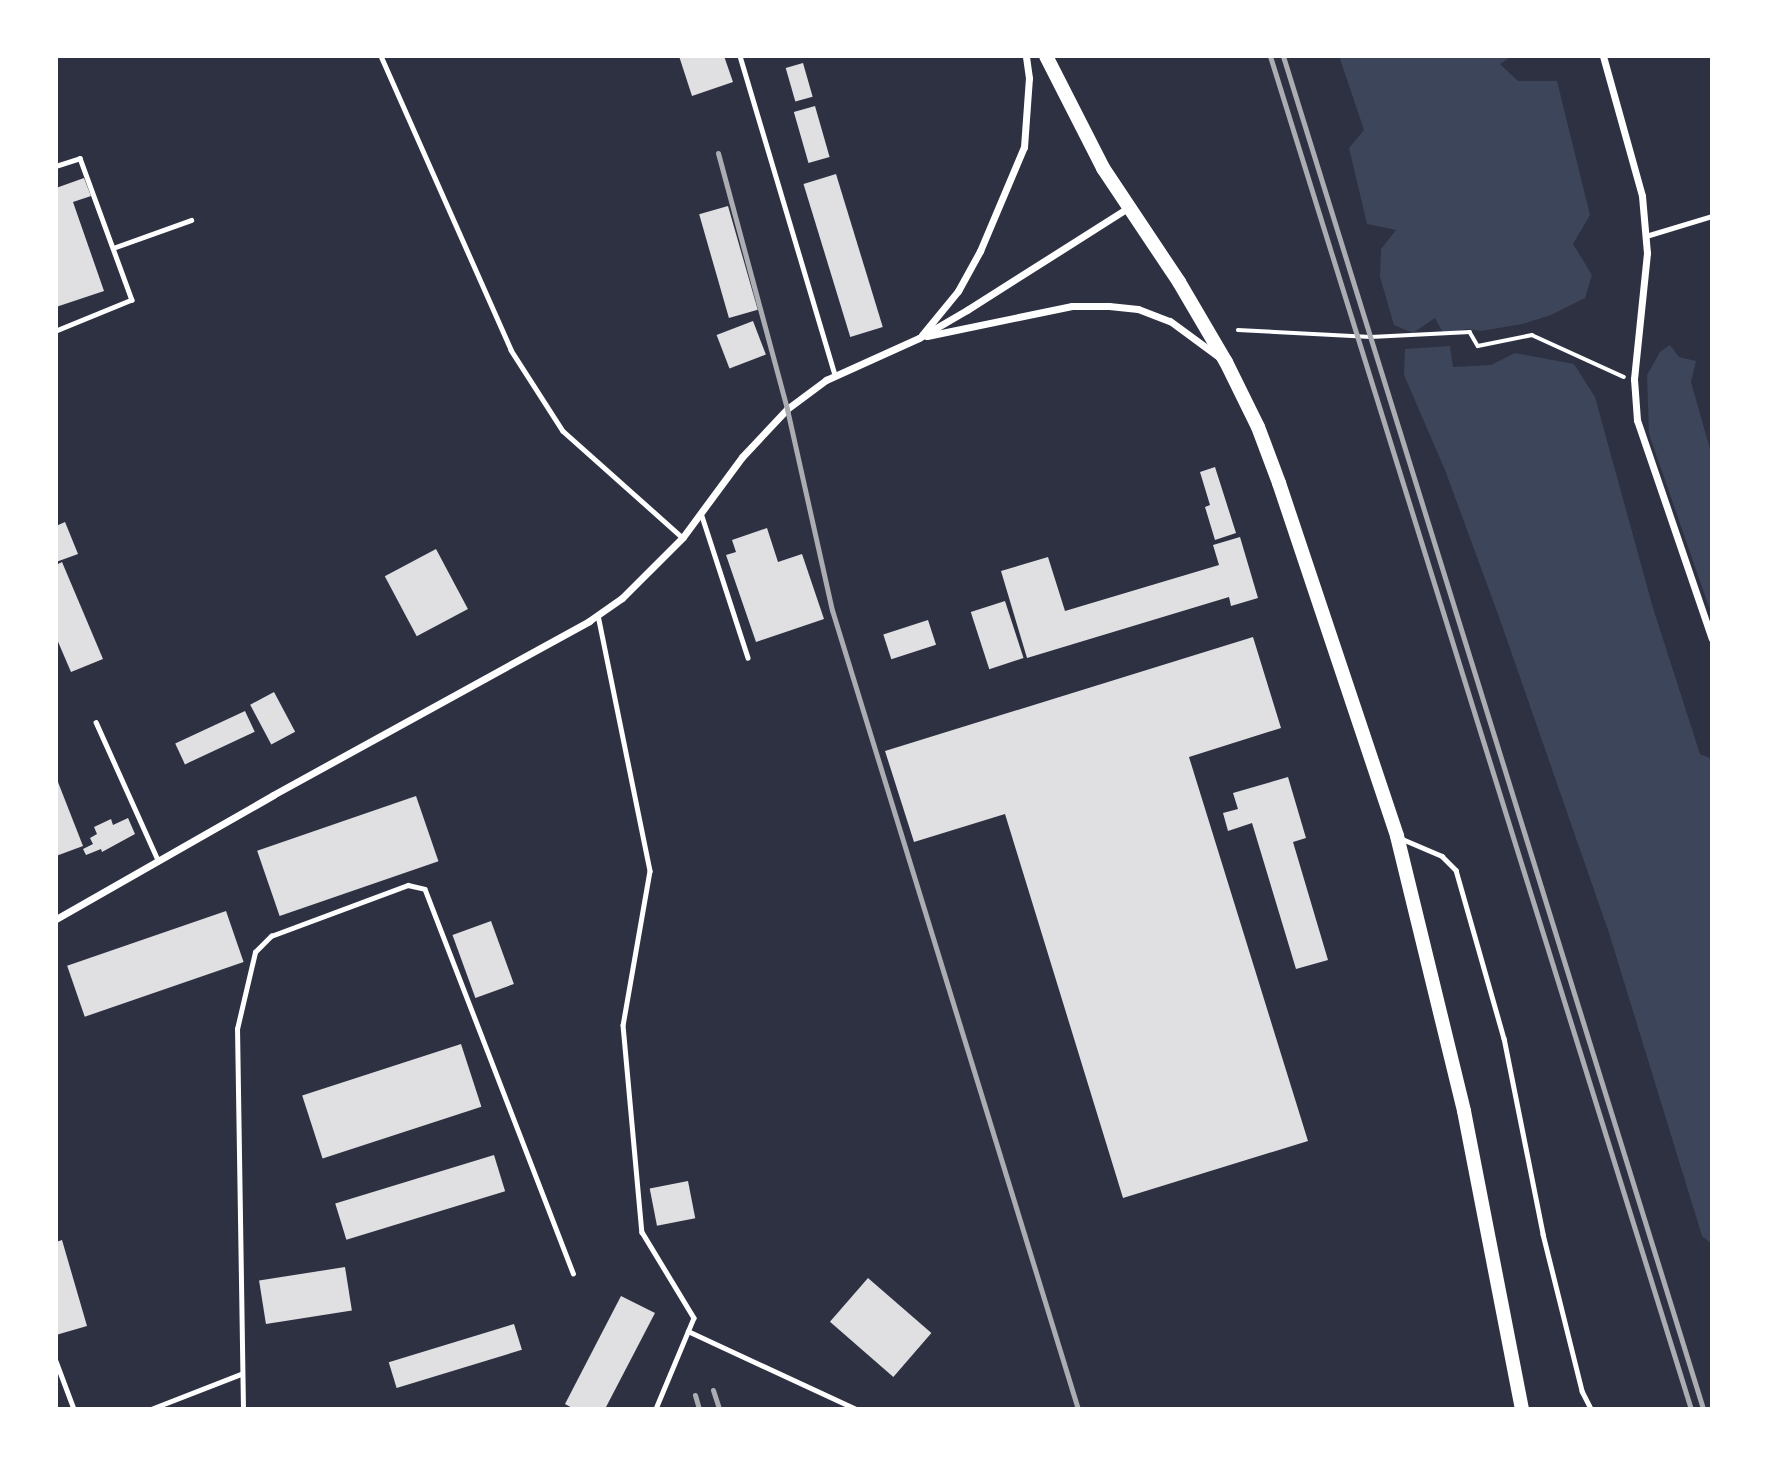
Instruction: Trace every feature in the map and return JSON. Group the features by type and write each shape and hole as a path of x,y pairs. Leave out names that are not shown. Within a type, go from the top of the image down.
{"main road":[{"path":"1046,56 1103,168 1179,282 1226,362 1258,427 1279,483 1396,836 1464,1111 1521,1409"}],"street":[{"path":"919,338 958,290 980,251 1024,147 1029,78 1026,56"},
{"path":"1604,56 1642,196 1646,236 1644,293 1634,379 1637,420 1712,639"},
{"path":"56,919 517,663 598,615 622,598 682,537 768,426 787,409 835,376 919,338 1129,207"},
{"path":"919,338 1072,306 1109,306 1138,309 1170,321 1226,362"}],"lane":[{"path":"381,56 511,350 563,431 682,537"},
{"path":"740,56 835,376"},
{"path":"56,166 80,158 132,300 56,331"},
{"path":"1646,236 1712,216"},
{"path":"113,248 191,220"},
{"path":"701,513 748,657"},
{"path":"598,615 650,871 623,1025 642,1232 694,1318 656,1409"},
{"path":"96,722 158,860"},
{"path":"1396,836 1442,856 1456,870 1504,1038 1543,1234 1582,1391 1591,1409"},
{"path":"243,1409 237,1029 255,952 271,936 408,885 425,889 573,1273"},
{"path":"688,1331 856,1409"},
{"path":"56,1361 74,1409"},
{"path":"151,1409 241,1374"}],"path":[{"path":"1238,330 1371,337 1471,332 1478,346 1532,335 1616,374 1634,379"}],"shaded area":[{"path":"1339,56 1512,56 1500,64 1518,81 1557,81 1590,215 1573,244 1592,275 1585,298 1551,315 1522,324 1481,331 1467,329 1443,333 1435,318 1413,333 1394,325 1380,277 1381,249 1396,230 1367,224 1349,148 1364,130"},
{"path":"1670,345 1679,357 1696,361 1691,382 1712,456 1712,616 1649,434 1647,375 1660,352"},
{"path":"1450,346 1453,367 1491,365 1515,353 1574,364 1595,397 1653,608 1700,754 1712,759 1712,1244 1702,1236 1609,933 1499,617 1445,470 1404,375 1405,349"}],"building":[{"path":"679,56 724,56 733,82 692,96"},
{"path":"803,63 813,97 795,102 786,68"},
{"path":"815,106 830,157 808,163 794,112"},
{"path":"836,174 883,327 850,337 803,184"},
{"path":"84,178 91,196 73,202 104,291 56,307 56,188"},
{"path":"728,206 758,310 729,318 699,214"},
{"path":"753,321 766,355 729,369 717,335"},
{"path":"1215,467 1236,533 1215,540 1205,507 1210,505 1200,472"},
{"path":"65,522 78,554 56,562 56,526"},
{"path":"767,528 778,562 802,554 824,619 756,642 726,555 736,552 732,540"},
{"path":"1240,537 1258,598 1231,606 1229,597 1027,658 1001,571 1048,557 1065,611 1219,565 1213,545"},
{"path":"436,549 468,609 417,636 385,576"},
{"path":"62,562 103,659 71,672 56,637 56,565"},
{"path":"1005,601 1024,658 989,669 971,612"},
{"path":"928,620 936,645 891,659 883,635"},
{"path":"1253,637 1281,728 1189,757 1308,1141 1123,1198 1005,814 914,842 885,751"},
{"path":"274,692 295,732 271,744 250,705"},
{"path":"245,711 255,732 185,764 175,744"},
{"path":"56,777 83,846 56,856"},
{"path":"1288,777 1306,838 1293,842 1328,960 1296,969 1252,823 1228,831 1223,813 1238,809 1233,793"},
{"path":"416,796 438,861 280,916 257,851"},
{"path":"128,818 135,834 102,852 101,849 86,855 83,849 93,844 90,838 97,834 94,827 111,819 113,825"},
{"path":"226,911 244,962 85,1017 67,966"},
{"path":"491,921 514,984 475,998 452,935"},
{"path":"461,1044 481,1107 323,1158 302,1096"},
{"path":"494,1155 505,1191 346,1240 335,1204"},
{"path":"688,1181 695,1218 657,1226 650,1188"},
{"path":"62,1240 87,1326 56,1335 56,1242"},
{"path":"345,1267 352,1310 266,1324 259,1281"},
{"path":"868,1278 931,1333 893,1377 830,1322"},
{"path":"621,1296 655,1313 605,1409 574,1409 565,1404"},
{"path":"514,1324 522,1350 397,1388 389,1362"}],"railway":[{"path":"1270,56 1691,1409"},
{"path":"1283,56 1703,1409"},
{"path":"718,153 787,409 832,610 1078,1409"},
{"path":"713,1390 719,1409"},
{"path":"695,1395 699,1409"}]}
